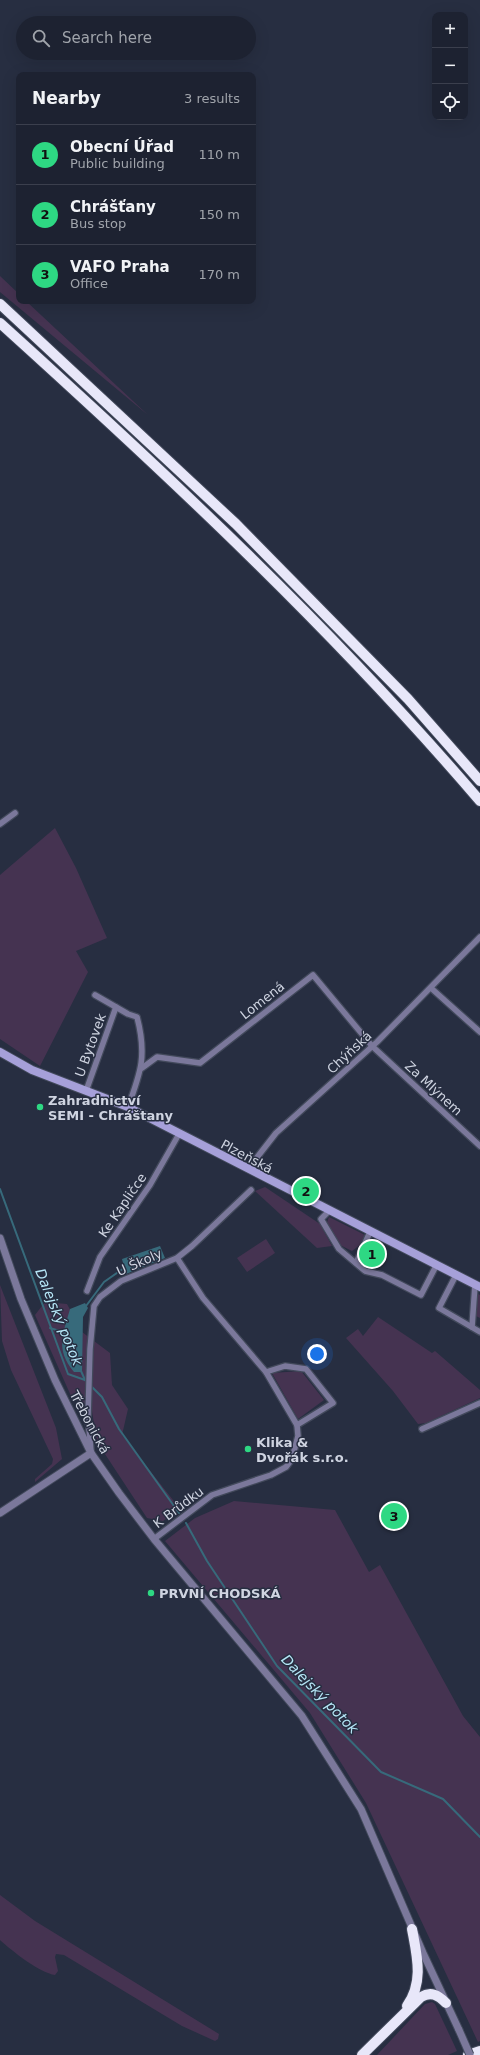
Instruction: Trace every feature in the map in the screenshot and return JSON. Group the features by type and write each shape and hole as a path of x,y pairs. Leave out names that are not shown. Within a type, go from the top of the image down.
{"highway":[{"path":"0,304 236,524 398,688 480,781"},
{"path":"0,323 122,434 325,631 398,708 480,801"},
{"path":"397,2021 412,1998 418,1977 418,1957 412,1929"},
{"path":"362,2055 418,1999 426,1995 437,1996 446,2003"},
{"path":"469,2055 480,2051"}],"main road":[{"name":"Plzeňská","path":"0,1052 32,1070 128,1108 436,1266 478,1286"}],"street":[{"path":"0,824 15,813"},
{"name":"Chýňská","path":"248,1170 276,1133 372,1046 480,937"},
{"name":"Lomená","path":"142,1068 157,1057 200,1063 312,975 372,1046"},
{"path":"431,988 480,1032"},
{"path":"95,994 128,1014 137,1017 142,1047 142,1068 128,1108"},
{"name":"U Bytovek","path":"86,1091 116,1007"},
{"name":"Za Mlýnem","path":"372,1046 480,1146"},
{"name":"Ke Kapličce","path":"87,1291 100,1257 150,1185 179,1134"},
{"name":"U Školy","path":"91,1453 88,1417 94,1306 100,1297 121,1281 177,1258 251,1190"},
{"path":"329,1211 321,1219 339,1249 365,1271 382,1275 421,1295 436,1266"},
{"path":"356,1263 370,1232"},
{"name":"Třebonická","path":"0,1238 21,1300 55,1380 91,1453 154,1539 302,1716 361,1809 412,1929 469,2055"},
{"path":"177,1258 203,1298 266,1372 297,1425 333,1403 306,1369 286,1366 266,1372"},
{"path":"456,1275 439,1308 480,1332"},
{"path":"472,1327 478,1286"},
{"path":"422,1429 480,1403"},
{"name":"K Brůdku","path":"154,1539 212,1495 271,1475 286,1467 292,1459 298,1436 297,1425"},
{"path":"0,1513 91,1453"}],"shaded area":[{"path":"0,276 16,291 16,304 29,304 148,415 0,292"},
{"path":"55,828 76,868 107,938 76,951 88,972 40,1066 0,1039 0,875"},
{"path":"265,1187 320,1224 332,1246 317,1248 255,1191"},
{"path":"329,1217 365,1235 360,1245 352,1251 340,1245 326,1225"},
{"path":"266,1239 275,1253 247,1272 237,1258"},
{"path":"0,1285 56,1428 62,1459 35,1482 35,1479 52,1464 53,1459 11,1370 2,1341"},
{"path":"478,1294 480,1295 480,1318 476,1316 473,1308"},
{"path":"45,1302 67,1304 82,1332 110,1353 112,1385 128,1409 122,1435 180,1509 163,1521 147,1518 103,1451 96,1437 92,1411 71,1396 35,1315"},
{"path":"378,1317 432,1353 435,1351 480,1390 480,1398 426,1423 418,1424 393,1391 346,1338 358,1329 363,1336"},
{"path":"301,1371 324,1400 298,1419 272,1373"},
{"path":"234,1501 335,1510 369,1572 380,1565 463,1716 480,1737 480,2041 478,2042 366,1803 310,1713 165,1541 195,1518"},
{"path":"0,1895 35,1921 219,2034 218,2039 215,2041 182,2026 64,1955 56,1954 55,1957 58,1971 55,1975 26,1961 0,1940"},
{"path":"432,2002 435,2004 457,2051 448,2055 377,2055 425,2004"}],"water":[{"path":"160,1246 165,1258 126,1274 122,1259"},
{"path":"85,1303 88,1308 83,1317 82,1372 74,1372 64,1356 62,1341 63,1334 70,1309"}],"waterway":[{"name":"Dalejský potok","path":"0,1189 68,1374 85,1380 102,1397 119,1429 179,1513"},
{"path":"86,1306 104,1282 124,1268"},
{"path":"50,1328 66,1333"},
{"name":"Dalejský potok","path":"81,1371 85,1380"},
{"name":"Dalejský potok","path":"186,1523 207,1561 277,1666 381,1772 443,1799 480,1837"}],"place":[{"name":"Zahradnictví SEMI - Chráštany","path":"40,1107"},
{"name":"Chrášťany","path":"306,1191"},
{"name":"Obecní Úřad","path":"372,1254"},
{"name":"Klika & Dvořák s.r.o.","path":"248,1449"},
{"name":"VAFO Praha","path":"394,1516"},
{"name":"PRVNÍ CHODSKÁ","path":"151,1593"}]}
